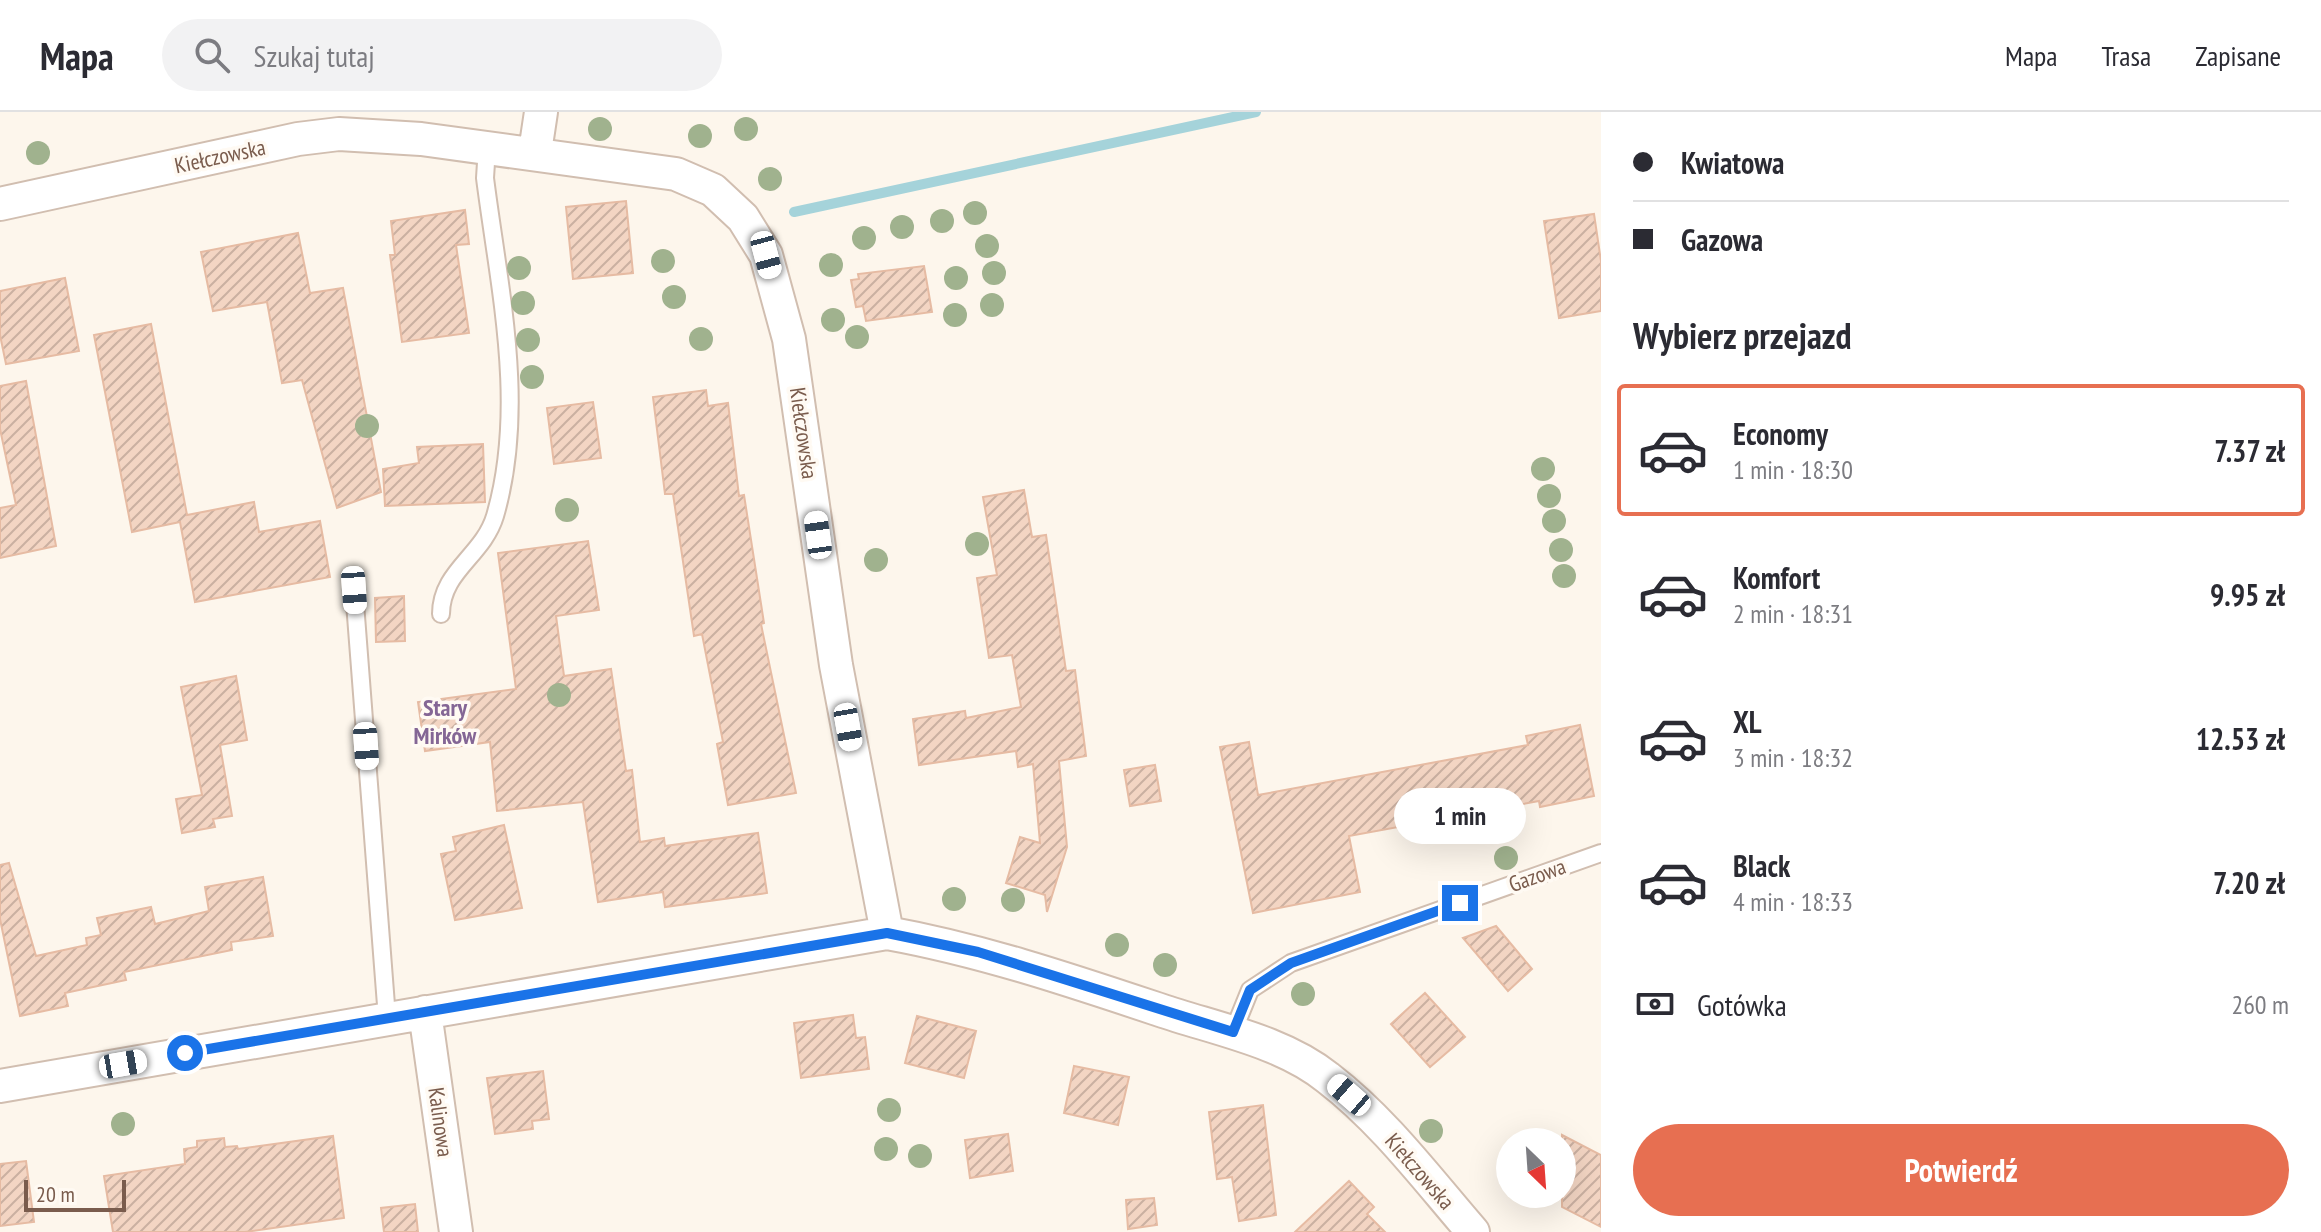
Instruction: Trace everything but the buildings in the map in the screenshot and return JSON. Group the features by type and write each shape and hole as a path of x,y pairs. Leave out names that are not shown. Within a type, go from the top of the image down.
{"street":[{"path":"535,152 541,112"},
{"name":"Kiełczowska","path":"0,204 298,139 339,134 535,152 676,174 713,190 743,218 766,255 789,339 836,665 887,933 978,952 1233,1032 1327,1076 1371,1114 1473,1232"},
{"path":"0,1086 887,933"},
{"name":"Kalinowa","path":"425,1012 456,1232"}],"lane":[{"path":"441,614 446,582 479,549 494,518 508,448 512,402 485,178 487,147"},
{"path":"354,590 387,1018"},
{"name":"Gazowa","path":"1233,1032 1250,990 1291,963 1601,853"}],"waterway":[{"path":"794,212 1256,112"}],"district":[{"name":"Stary Mirków","path":"445,721"}],"route":[{"path":"185,1053 887,933 978,952 1233,1032 1250,990 1291,963 1460,903"}]}
